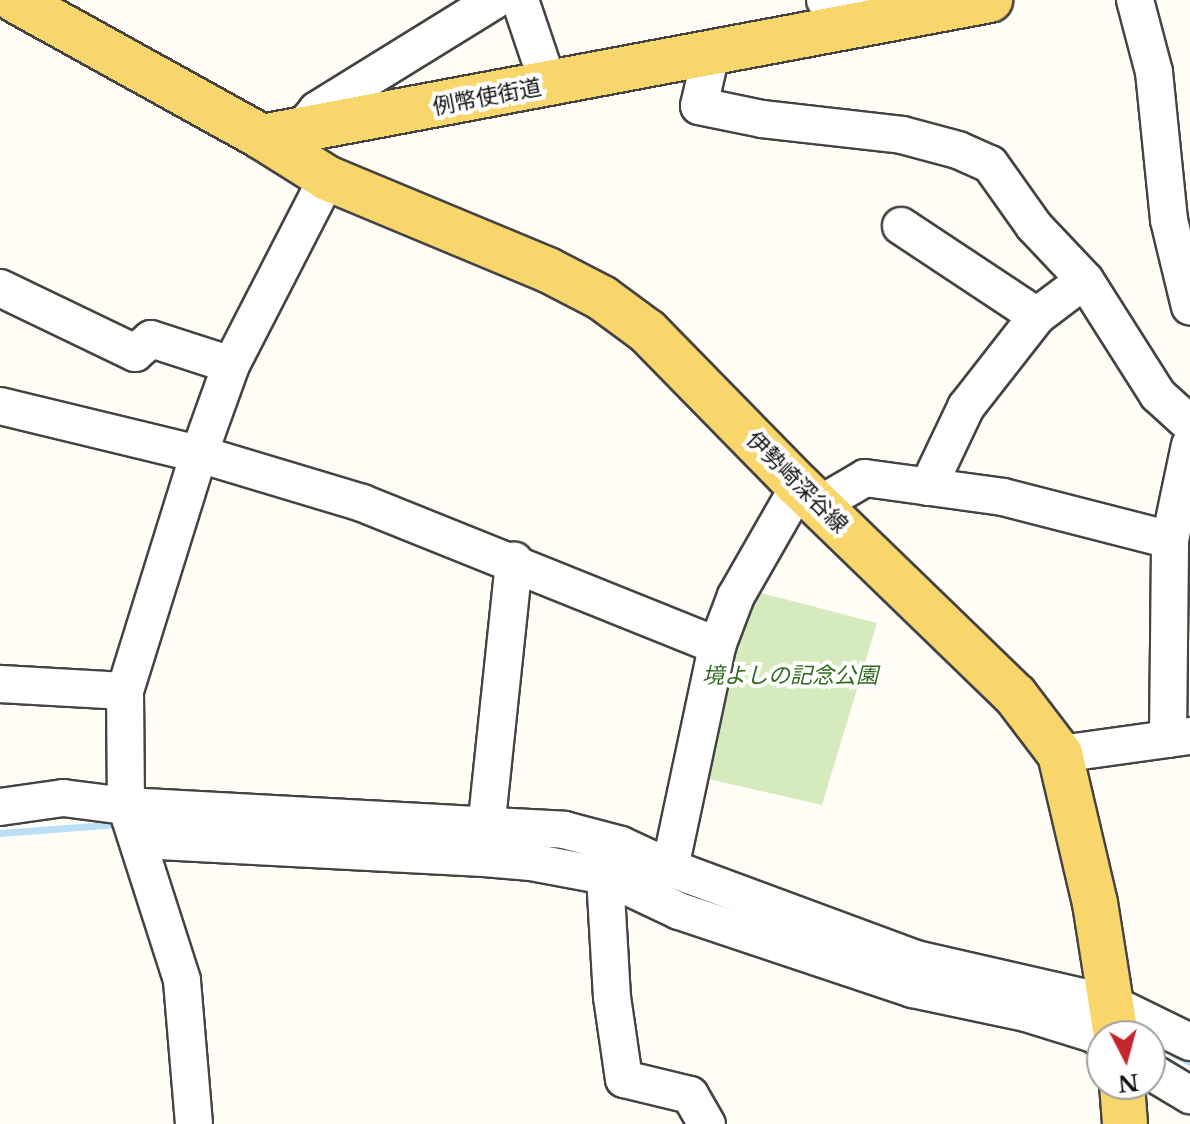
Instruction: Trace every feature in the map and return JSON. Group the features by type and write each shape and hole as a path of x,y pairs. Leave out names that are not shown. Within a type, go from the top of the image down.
{"main road":[{"path":"15,0 280,135"},
{"name":"例幣使街道","path":"280,135 711,54 881,8 990,0"},
{"name":"伊勢崎深谷線","path":"280,135 327,178 548,270 602,298 647,331 809,495 1015,695 1060,754 1095,903 1110,1020"},
{"path":"1123,1100 1125,1124"}],"street":[{"path":"280,135 495,0"},
{"path":"520,0 549,86"},
{"path":"825,0 881,8"},
{"path":"1135,0 1154,72 1169,220 1190,307"},
{"path":"711,54 699,106 762,119 902,135 958,150 990,164 1034,226 1085,280 1158,395 1190,424"},
{"path":"194,1124 182,980 140,840 126,806 125,691 199,454 231,365 327,178"},
{"path":"901,226 1037,316"},
{"path":"928,487 966,407 1037,316 1085,280"},
{"path":"0,288 135,353 151,339 231,365"},
{"path":"0,406 199,454 362,503 514,561 717,646"},
{"path":"1060,754 1179,738 1170,540 1190,445"},
{"path":"670,868 717,646 736,596 809,495 865,478 1003,497 1170,540"},
{"path":"484,843 514,561"},
{"path":"0,684 125,691"},
{"path":"0,807 63,798 484,843 531,862 605,876 679,911 912,989 1026,1013 1086,1032"},
{"path":"140,840 484,843 564,830 621,845 670,868 916,959 1099,1020"},
{"path":"605,876 612,997 624,1079 690,1095 707,1124"},
{"path":"1166,1037 1190,1042"},
{"path":"1166,1081 1190,1095"}],"green space":[{"name":"境よしの記念公園","path":"749,590 877,623 822,805 700,777"}],"waterway":[{"path":"0,833 119,824"},
{"path":"1174,1054 1190,1062"}]}
